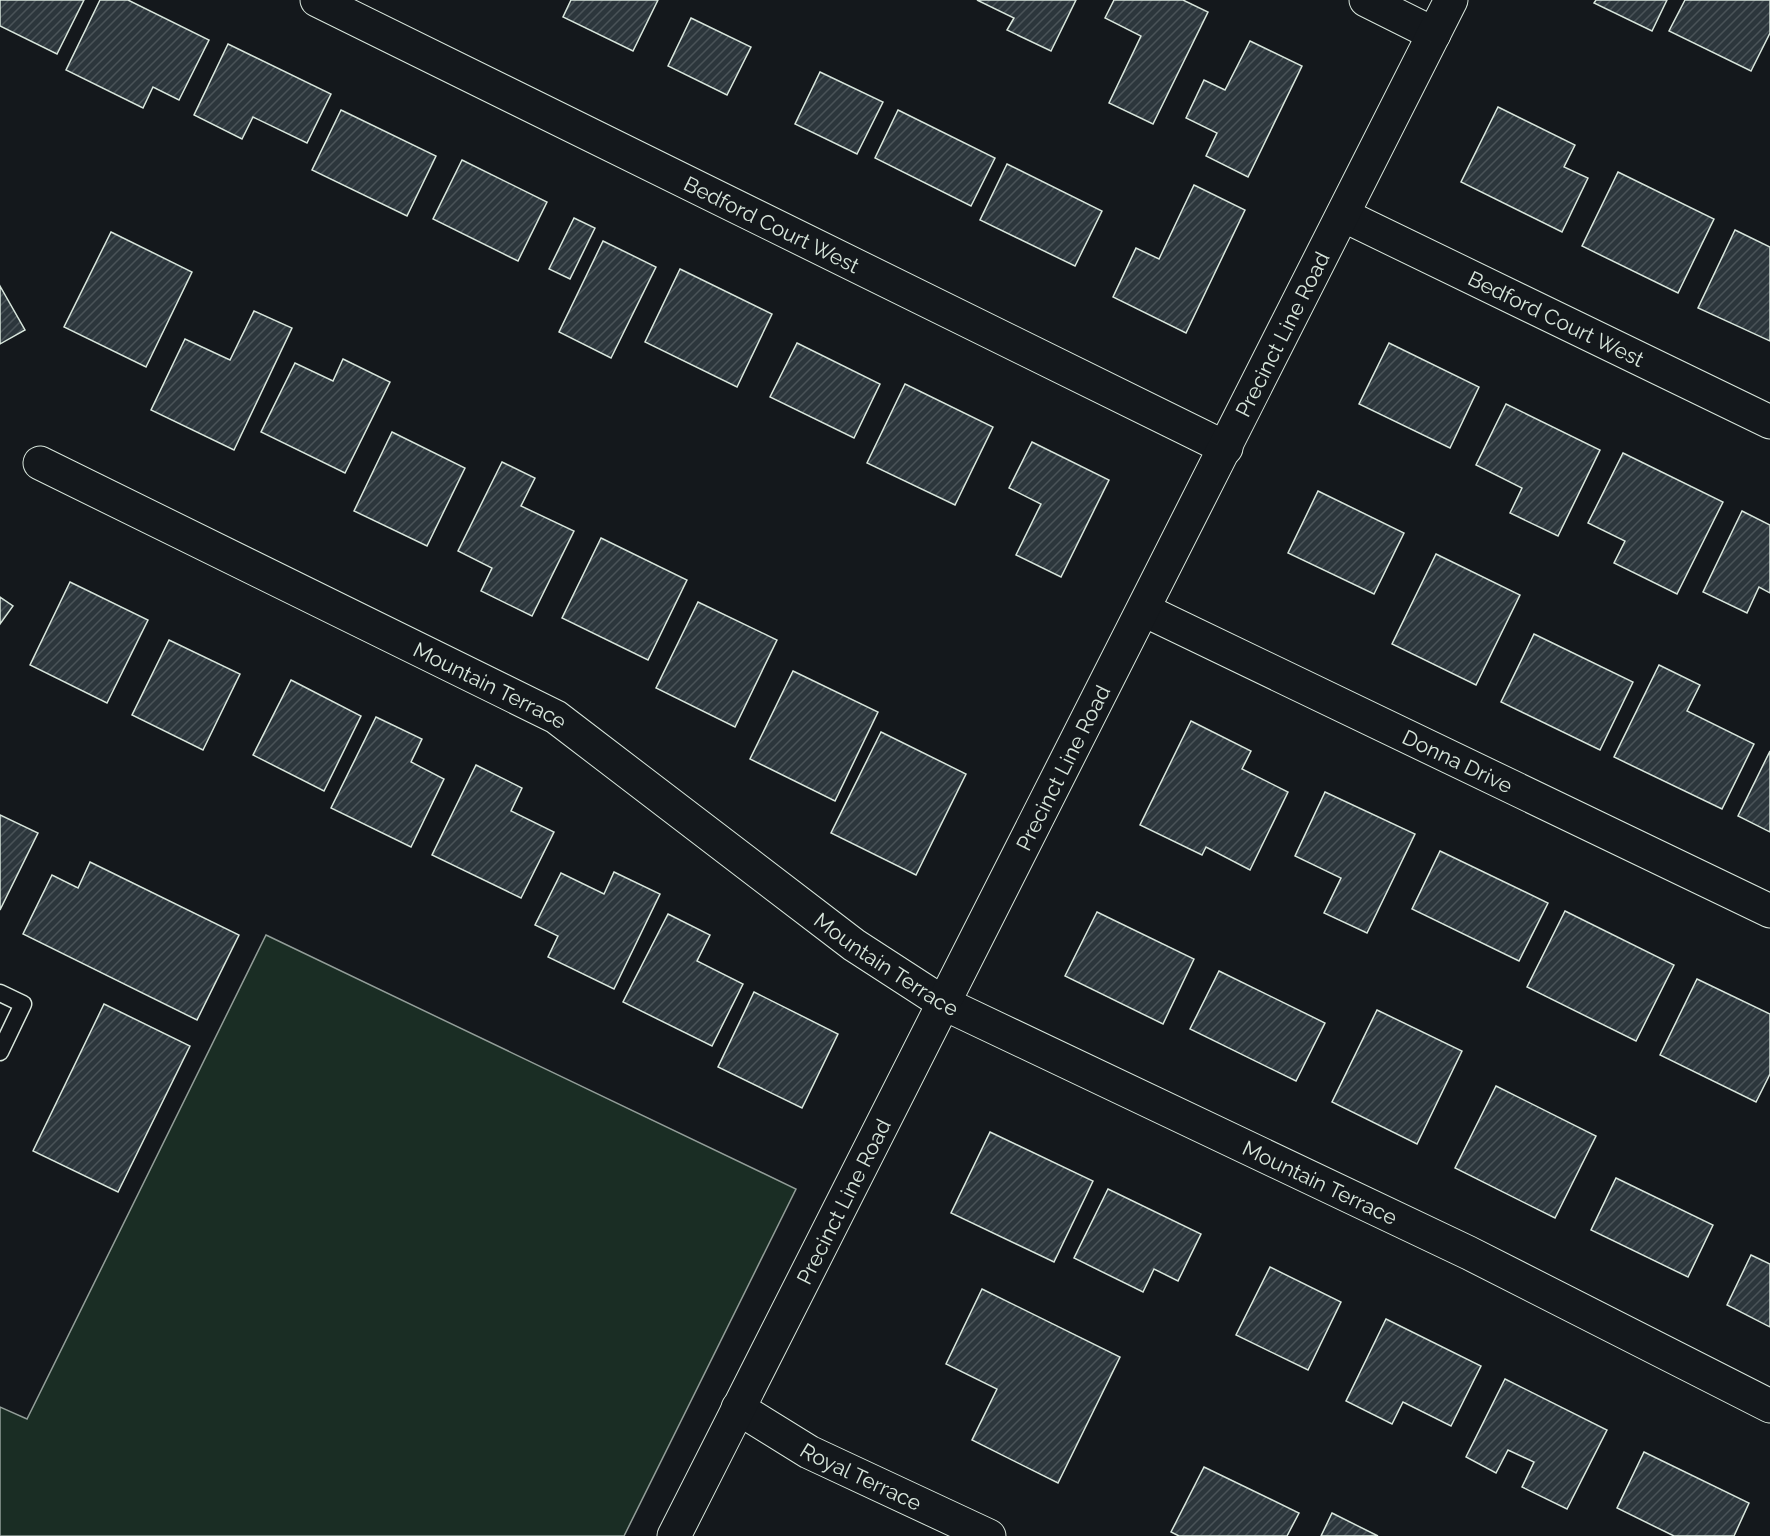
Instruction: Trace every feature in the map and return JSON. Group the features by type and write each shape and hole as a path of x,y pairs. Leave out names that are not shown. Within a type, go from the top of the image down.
{"street":[{"name":"Bedford Court West","path":"316,0 1226,448"},
{"path":"1366,0 1434,34"},
{"name":"Precinct Line Road","path":"674,1536 1451,0"},
{"name":"Bedford Court West","path":"1343,215 1770,422"},
{"name":"Mountain Terrace","path":"40,463 556,717 854,945 945,1004 1469,1253 1770,1406"},
{"name":"Donna Drive","path":"1144,610 1770,911"},
{"name":"Royal Terrace","path":"738,1408 809,1452 989,1536"}],"lane":[{"path":"0,993 23,1004 0,1053"}],"green space":[{"path":"266,935 796,1189 624,1536 0,1536 0,1407 27,1419"}],"building":[{"path":"0,0 84,0 57,54 0,26"},
{"path":"100,0 128,0 209,40 179,100 153,87 143,108 66,70"},
{"path":"571,0 658,0 633,51 563,17"},
{"path":"977,0 1076,0 1051,51 1007,30 1014,18"},
{"path":"1114,0 1183,0 1208,12 1153,124 1109,103 1141,36 1105,18"},
{"path":"1596,0 1667,0 1652,31 1594,3"},
{"path":"1685,0 1770,0 1770,33 1751,71 1669,31"},
{"path":"691,18 751,47 727,95 668,66"},
{"path":"1250,41 1302,66 1248,177 1206,156 1217,133 1186,118 1204,80 1225,90"},
{"path":"228,44 331,94 307,143 253,117 242,139 194,115"},
{"path":"820,72 883,102 857,154 795,124"},
{"path":"1498,107 1575,145 1564,167 1588,178 1562,232 1461,182"},
{"path":"341,110 436,156 407,216 312,170"},
{"path":"898,110 995,158 971,206 875,158"},
{"path":"462,160 547,202 518,261 433,219"},
{"path":"1007,164 1102,211 1075,266 980,220"},
{"path":"1618,172 1714,219 1678,293 1582,246"},
{"path":"1194,185 1245,210 1186,333 1113,297 1136,248 1159,259"},
{"path":"574,218 595,228 570,279 549,269"},
{"path":"1735,230 1770,247 1770,341 1698,308"},
{"path":"111,232 192,272 146,367 64,327"},
{"path":"603,241 656,267 611,358 559,332"},
{"path":"680,269 772,314 737,387 645,342"},
{"path":"0,286 25,330 0,344"},
{"path":"254,311 292,328 234,450 151,410 185,339 230,360"},
{"path":"797,343 880,384 854,438 770,397"},
{"path":"1389,343 1479,387 1450,448 1359,404"},
{"path":"343,359 390,382 345,473 261,432 295,363 333,381"},
{"path":"905,384 993,427 955,505 867,463"},
{"path":"1506,404 1600,450 1558,536 1510,513 1522,488 1476,465"},
{"path":"392,432 465,468 427,546 354,511"},
{"path":"1032,442 1109,480 1061,577 1016,555 1041,504 1009,488"},
{"path":"1623,453 1723,502 1677,594 1614,563 1625,541 1588,523"},
{"path":"502,462 535,478 521,506 574,531 532,616 481,591 492,568 458,551"},
{"path":"1318,491 1404,533 1374,594 1288,553"},
{"path":"1742,511 1770,525 1770,593 1759,587 1747,613 1703,592"},
{"path":"601,538 687,580 648,660 562,618"},
{"path":"1436,554 1520,595 1476,685 1392,644"},
{"path":"70,582 148,620 107,703 30,665"},
{"path":"0,597 13,606 0,624"},
{"path":"698,602 777,640 735,727 656,688"},
{"path":"1534,634 1633,682 1600,750 1501,702"},
{"path":"169,640 240,674 203,750 132,715"},
{"path":"1659,665 1700,685 1687,711 1754,744 1722,809 1614,757"},
{"path":"793,671 878,712 835,801 750,759"},
{"path":"291,680 361,716 324,791 253,755"},
{"path":"376,717 422,739 411,762 444,779 411,847 331,808"},
{"path":"1191,721 1251,751 1242,769 1288,792 1250,870 1206,847 1202,855 1140,825"},
{"path":"881,732 966,774 916,875 831,833"},
{"path":"1770,751 1770,832 1738,816"},
{"path":"476,765 522,788 511,811 554,832 521,898 432,855"},
{"path":"1325,792 1415,834 1367,933 1324,913 1341,878 1295,856"},
{"path":"0,815 38,833 0,910"},
{"path":"1440,851 1548,903 1519,961 1412,909"},
{"path":"90,862 239,935 197,1020 23,934 52,875 78,888"},
{"path":"614,872 660,894 614,989 548,957 558,936 535,925 561,873 604,894"},
{"path":"1565,911 1674,965 1636,1041 1527,987"},
{"path":"1097,912 1194,959 1163,1024 1065,976"},
{"path":"668,914 710,935 697,961 743,984 712,1046 623,1002"},
{"path":"1219,971 1325,1023 1296,1081 1190,1029"},
{"path":"1697,979 1770,1014 1770,1074 1756,1102 1660,1055"},
{"path":"754,992 838,1034 802,1108 718,1067"},
{"path":"104,1004 190,1046 118,1192 33,1151"},
{"path":"1377,1010 1462,1051 1417,1144 1332,1102"},
{"path":"1496,1086 1596,1136 1555,1218 1455,1168"},
{"path":"990,1132 1093,1181 1054,1262 951,1213"},
{"path":"1616,1178 1713,1225 1688,1277 1591,1230"},
{"path":"1108,1189 1201,1234 1178,1281 1154,1269 1143,1292 1074,1258"},
{"path":"1751,1255 1770,1264 1770,1327 1727,1305"},
{"path":"1270,1267 1341,1302 1308,1370 1236,1335"},
{"path":"982,1289 1120,1357 1058,1483 972,1440 997,1389 946,1364"},
{"path":"1386,1319 1481,1366 1451,1426 1403,1402 1392,1424 1346,1401"},
{"path":"1505,1379 1607,1430 1567,1509 1522,1487 1534,1462 1508,1450 1496,1473 1466,1457"},
{"path":"1644,1452 1749,1503 1734,1536 1674,1536 1617,1508"},
{"path":"1204,1467 1299,1513 1287,1536 1179,1536 1171,1532"},
{"path":"1332,1513 1378,1536 1321,1536"}]}
